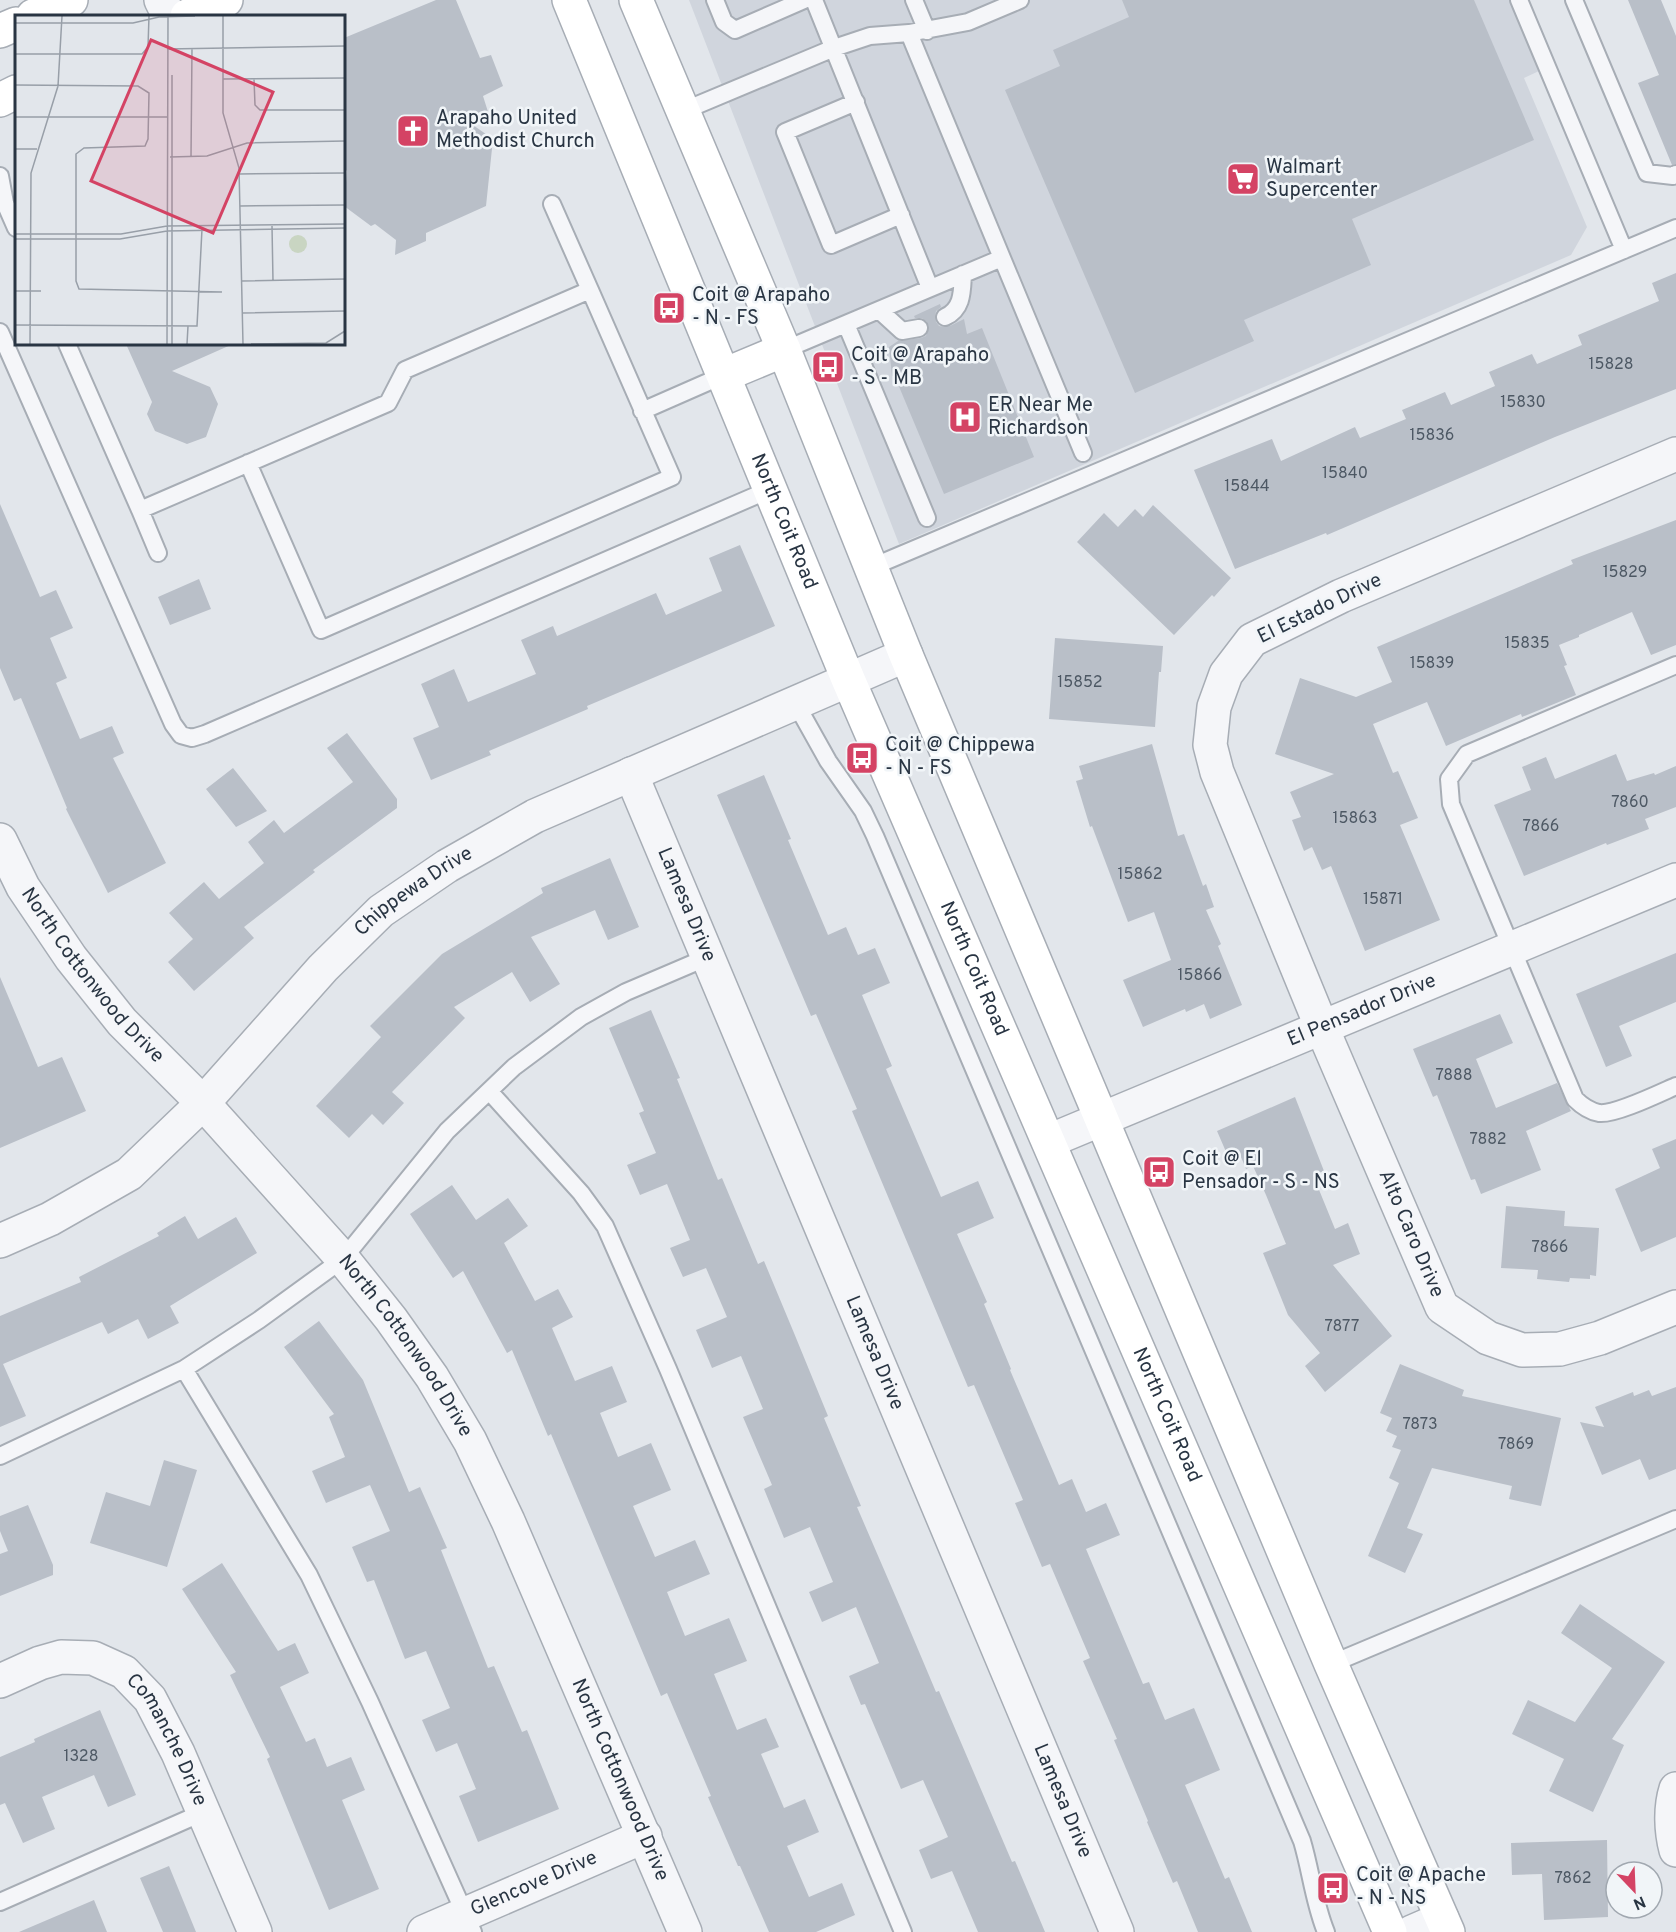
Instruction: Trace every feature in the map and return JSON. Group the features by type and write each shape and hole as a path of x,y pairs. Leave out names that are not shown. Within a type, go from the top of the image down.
{"main road":[{"path":"35,15 71,0"},
{"path":"189,15 226,0"},
{"name":"North Coit Road","path":"569,0 848,679 1390,1932"},
{"path":"636,0 784,350 906,655 1331,1664 1445,1925"},
{"path":"0,31 15,24"},
{"path":"0,100 15,92"},
{"path":"724,375 784,350"}],"street":[{"path":"161,0 168,15"},
{"name":"El Estado Drive","path":"1323,1028 1217,772 1210,745 1214,707 1226,674 1252,640 1341,596 1676,454"},
{"name":"Chippewa Drive","path":"0,1241 50,1219 129,1174 203,1103 323,968 381,911 447,866 535,816 906,655"},
{"name":"Lamesa Drive","path":"632,774 1118,1932"},
{"name":"North Cottonwood Drive","path":"0,840 23,887 71,958 122,1022 203,1103 343,1259 432,1377 470,1442 512,1532 685,1932"},
{"name":"El Pensador Drive","path":"1049,1141 1676,880"},
{"name":"Alto Caro Drive","path":"1323,1028 1442,1307 1488,1338 1522,1350 1560,1349 1600,1338 1676,1307"},
{"name":"Comanche Drive","path":"0,1680 61,1657 93,1658 124,1672 150,1699 178,1753 255,1932"},
{"path":"1676,1789 1672,1824 1676,1850"},
{"name":"Glencove Drive","path":"424,1932 469,1923 645,1836"},
{"path":"1412,1932 1445,1925"}],"lane":[{"path":"715,0 724,22 735,30 804,0"},
{"path":"814,0 930,288"},
{"path":"914,0 927,31"},
{"path":"683,111 834,48 870,36 927,31 968,22 995,5 1020,0"},
{"path":"1519,0 1624,250"},
{"path":"1574,0 1647,173 1673,176 1676,174"},
{"path":"909,33 1083,453"},
{"path":"856,102 785,132 831,245 901,215"},
{"path":"0,176 5,203 15,226"},
{"path":"248,463 321,630 672,477 552,204"},
{"path":"872,567 1676,228"},
{"path":"784,350 1002,258"},
{"path":"945,317 950,315 962,298 963,274"},
{"path":"140,510 388,403 405,370 590,290"},
{"path":"879,310 902,331 919,328"},
{"path":"846,324 927,518"},
{"path":"0,332 173,724 181,735 192,738 771,489"},
{"path":"67,345 158,553"},
{"path":"642,411 724,375"},
{"path":"1676,665 1467,754 1449,779 1451,804 1575,1099 1584,1108 1601,1113 1616,1111 1676,1086"},
{"path":"795,702 828,761 863,811 875,836 1302,1841 1319,1914 1326,1932"},
{"path":"0,1455 184,1369 260,1320 343,1259 447,1131 514,1067 581,1017 626,992 708,957"},
{"path":"489,1091 581,1193 605,1226 668,1369 903,1932"},
{"path":"184,1369 309,1575 370,1702 469,1923"},
{"path":"1331,1664 1676,1519"},
{"path":"0,1902 204,1812"}],"shaded area":[{"path":"689,0 1509,0 1539,71 1524,78 1587,227 1571,255 899,544"}],"building":[{"name":"Arapaho United Methodist Church","path":"436,0 456,0 480,58 491,55 503,86 483,96 489,115 470,123 493,139 486,206 426,233 426,241 395,255 396,240 375,224 371,226 345,207 347,171 345,169 345,38"},
{"name":"Walmart Supercenter","path":"1122,0 1474,0 1534,140 1352,219 1371,265 1244,320 1254,341 1135,393 1005,90 1060,66 1053,50 1129,17"},
{"path":"1628,0 1661,0 1676,36 1676,164 1672,165 1638,83 1659,75"},
{"path":"1676,273 1676,389 1555,437 1327,535 1326,533 1235,569 1194,470 1272,439 1281,461 1355,427 1360,438 1406,419 1402,410 1445,392 1451,405 1495,386 1489,372 1532,354 1537,364 1582,345 1578,335 1659,301 1652,283"},
{"name":"ER Near Me Richardson","path":"940,304 941,307 936,311 935,316 939,326 950,326 964,319 967,334 982,328 1034,457 944,494 895,377 892,376 889,347 898,341 926,336 929,327 927,322 914,316"},
{"path":"126,345 231,345 172,371 210,387 218,404 206,437 187,444 155,431 147,414 152,402"},
{"path":"0,504 40,597 56,590 73,628 50,638 67,678 56,683 80,739 112,726 124,753 113,758 166,863 108,893 66,809 21,698 14,701 0,668"},
{"path":"1153,505 1231,578 1174,635 1077,542 1104,513 1118,527 1135,509 1143,517"},
{"path":"1676,520 1676,645 1651,655 1632,612 1559,645 1567,665 1564,666 1576,695 1522,717 1521,714 1446,746 1427,702 1373,724 1393,773 1398,771 1418,818 1400,825 1440,920 1365,951 1331,866 1322,870 1312,847 1304,851 1292,820 1301,817 1290,792 1334,774 1275,754 1300,678 1356,697 1392,682 1377,647 1573,564 1571,560"},
{"path":"740,545 775,626 587,706 588,709 489,751 491,755 431,780 413,738 439,727 421,684 454,669 468,702 536,674 521,640 553,626 557,636 656,593 666,615 722,591 709,558"},
{"path":"199,579 211,609 170,625 158,597"},
{"path":"1055,638 1163,646 1155,727 1049,719"},
{"path":"347,733 397,799 397,808 313,870 315,872 244,927 254,938 194,991 168,962 193,939 169,913 204,882 219,899 264,863 248,842 274,820 284,833 353,782 327,748"},
{"path":"1152,744 1178,836 1184,834 1203,886 1206,884 1214,907 1206,910 1221,944 1218,946 1242,1005 1210,1019 1204,1004 1186,1012 1185,1009 1143,1027 1123,980 1171,960 1154,912 1128,922 1092,826 1090,827 1076,781 1083,779 1079,766"},
{"path":"1616,754 1627,781 1654,773 1655,775 1676,766 1676,807 1645,819 1649,829 1607,845 1606,843 1524,876 1494,805 1531,790 1522,767 1546,757 1555,779"},
{"path":"233,768 267,811 236,827 206,789"},
{"path":"764,775 791,839 788,840 828,935 846,927 858,955 875,948 890,983 862,995 892,1066 886,1069 941,1197 978,1181 994,1218 957,1234 987,1302 984,1304 1059,1485 1072,1479 1086,1512 1106,1503 1120,1535 1086,1549 1143,1684 1149,1682 1165,1720 1194,1708 1220,1770 1185,1785 1225,1879 1229,1877 1252,1932 1198,1932 1177,1881 1173,1883 1147,1822 1114,1740 1117,1739 1083,1661 1090,1658 1050,1564 1042,1567 1015,1503 1023,1500 974,1385 968,1387 852,1111 857,1109 816,1014 811,1016 717,795"},
{"path":"610,858 639,927 608,940 595,910 531,937 560,984 530,1002 512,972 454,1007 465,1018 392,1092 404,1103 383,1125 372,1114 349,1138 316,1106 381,1037 370,1026 442,954 543,893 541,888"},
{"path":"1676,953 1676,1002 1619,1026 1632,1056 1606,1067 1576,994"},
{"path":"0,977 38,1067 62,1057 86,1111 0,1148"},
{"path":"651,1010 680,1078 677,1079 718,1180 722,1178 758,1264 764,1261 828,1416 824,1418 861,1506 857,1507 936,1692 939,1691 1012,1862 1015,1861 1045,1932 978,1932 952,1871 931,1879 919,1850 948,1837 923,1780 901,1789 865,1704 861,1705 849,1676 879,1663 856,1607 822,1622 809,1592 833,1582 810,1527 784,1538 764,1489 772,1485 743,1417 763,1409 741,1356 712,1368 696,1330 727,1317 706,1268 683,1277 670,1248 690,1240 667,1184 640,1195 627,1165 656,1153 639,1113 644,1111 609,1028"},
{"path":"1500,1014 1513,1043 1476,1059 1496,1108 1557,1083 1571,1111 1526,1131 1541,1170 1481,1194 1475,1179 1471,1180 1437,1095 1433,1097 1413,1049"},
{"path":"1295,1097 1324,1171 1313,1175 1335,1229 1348,1223 1360,1254 1333,1265 1392,1336 1325,1392 1305,1366 1320,1353 1288,1315 1263,1253 1286,1244 1266,1195 1253,1166 1246,1169 1241,1157 1230,1161 1217,1131"},
{"path":"1676,1139 1676,1237 1641,1252 1615,1189 1660,1168 1652,1149"},
{"path":"452,1185 476,1220 508,1198 528,1226 504,1243 535,1301 558,1289 573,1317 552,1328 575,1381 612,1366 627,1402 600,1413 618,1457 651,1443 671,1490 633,1506 655,1557 695,1540 710,1574 667,1592 685,1636 729,1618 747,1661 714,1674 737,1730 766,1718 779,1747 761,1754 784,1808 805,1799 819,1832 787,1846 809,1897 842,1883 855,1915 816,1932 769,1932 708,1797 711,1796 667,1693 661,1696 551,1434 548,1436 512,1350 507,1353 463,1271 453,1278 410,1214"},
{"path":"1506,1206 1565,1211 1564,1226 1599,1228 1596,1276 1590,1275 1590,1279 1570,1278 1569,1282 1537,1279 1538,1270 1501,1268"},
{"path":"185,1216 198,1239 236,1217 257,1253 170,1306 179,1323 148,1339 138,1319 108,1334 102,1322 3,1364 26,1416 0,1427 0,1316 81,1282 79,1277 159,1236 157,1233"},
{"path":"319,1321 363,1380 409,1492 420,1487 447,1548 441,1550 488,1668 494,1666 522,1732 527,1730 559,1809 478,1842 459,1796 476,1789 457,1743 436,1752 422,1720 450,1708 426,1651 405,1659 374,1580 367,1582 352,1547 390,1531 370,1485 326,1503 312,1471 345,1457 329,1417 334,1414 284,1347"},
{"path":"1400,1364 1464,1390 1462,1396 1561,1418 1541,1506 1509,1499 1512,1486 1432,1468 1407,1528 1423,1534 1405,1573 1368,1556 1399,1483 1389,1478 1401,1450 1392,1447 1397,1436 1386,1431 1392,1418 1380,1413"},
{"path":"1676,1387 1676,1469 1649,1480 1640,1459 1602,1475 1580,1422 1604,1427 1595,1407 1633,1392 1634,1396 1649,1390 1652,1396"},
{"path":"164,1460 197,1470 167,1567 90,1543 106,1492 150,1506"},
{"path":"28,1505 53,1565 53,1575 0,1596 0,1554 8,1551 0,1531 0,1516"},
{"path":"222,1563 278,1651 295,1643 309,1673 280,1687 306,1742 315,1738 327,1767 351,1757 365,1790 342,1800 379,1889 329,1910 267,1759 270,1757 230,1675 236,1672 182,1589"},
{"path":"1580,1604 1665,1662 1612,1739 1624,1745 1593,1812 1549,1791 1564,1759 1512,1734 1528,1700 1575,1722 1612,1668 1561,1633"},
{"path":"100,1710 136,1795 108,1807 94,1775 42,1797 55,1829 23,1843 5,1803 0,1805 0,1757 35,1742 34,1739"},
{"path":"1607,1840 1607,1860 1604,1860 1604,1917 1544,1920 1542,1874 1512,1875 1511,1843"},
{"path":"169,1866 196,1932 163,1932 140,1878"},
{"path":"94,1900 107,1932 19,1932"}],"place":[{"name":"Arapaho United Methodist Church","path":"413,131"},
{"name":"Walmart Supercenter","path":"1243,179"},
{"name":"Coit @ Arapaho - N - FS","path":"669,308"},
{"name":"Coit @ Arapaho - S - MB","path":"828,367"},
{"name":"ER Near Me Richardson","path":"965,417"},
{"name":"Coit @ Chippewa - N - FS","path":"862,758"},
{"name":"Coit @ El Pensador - S - NS","path":"1159,1172"},
{"name":"Coit @ Apache - N - NS","path":"1333,1888"}]}
